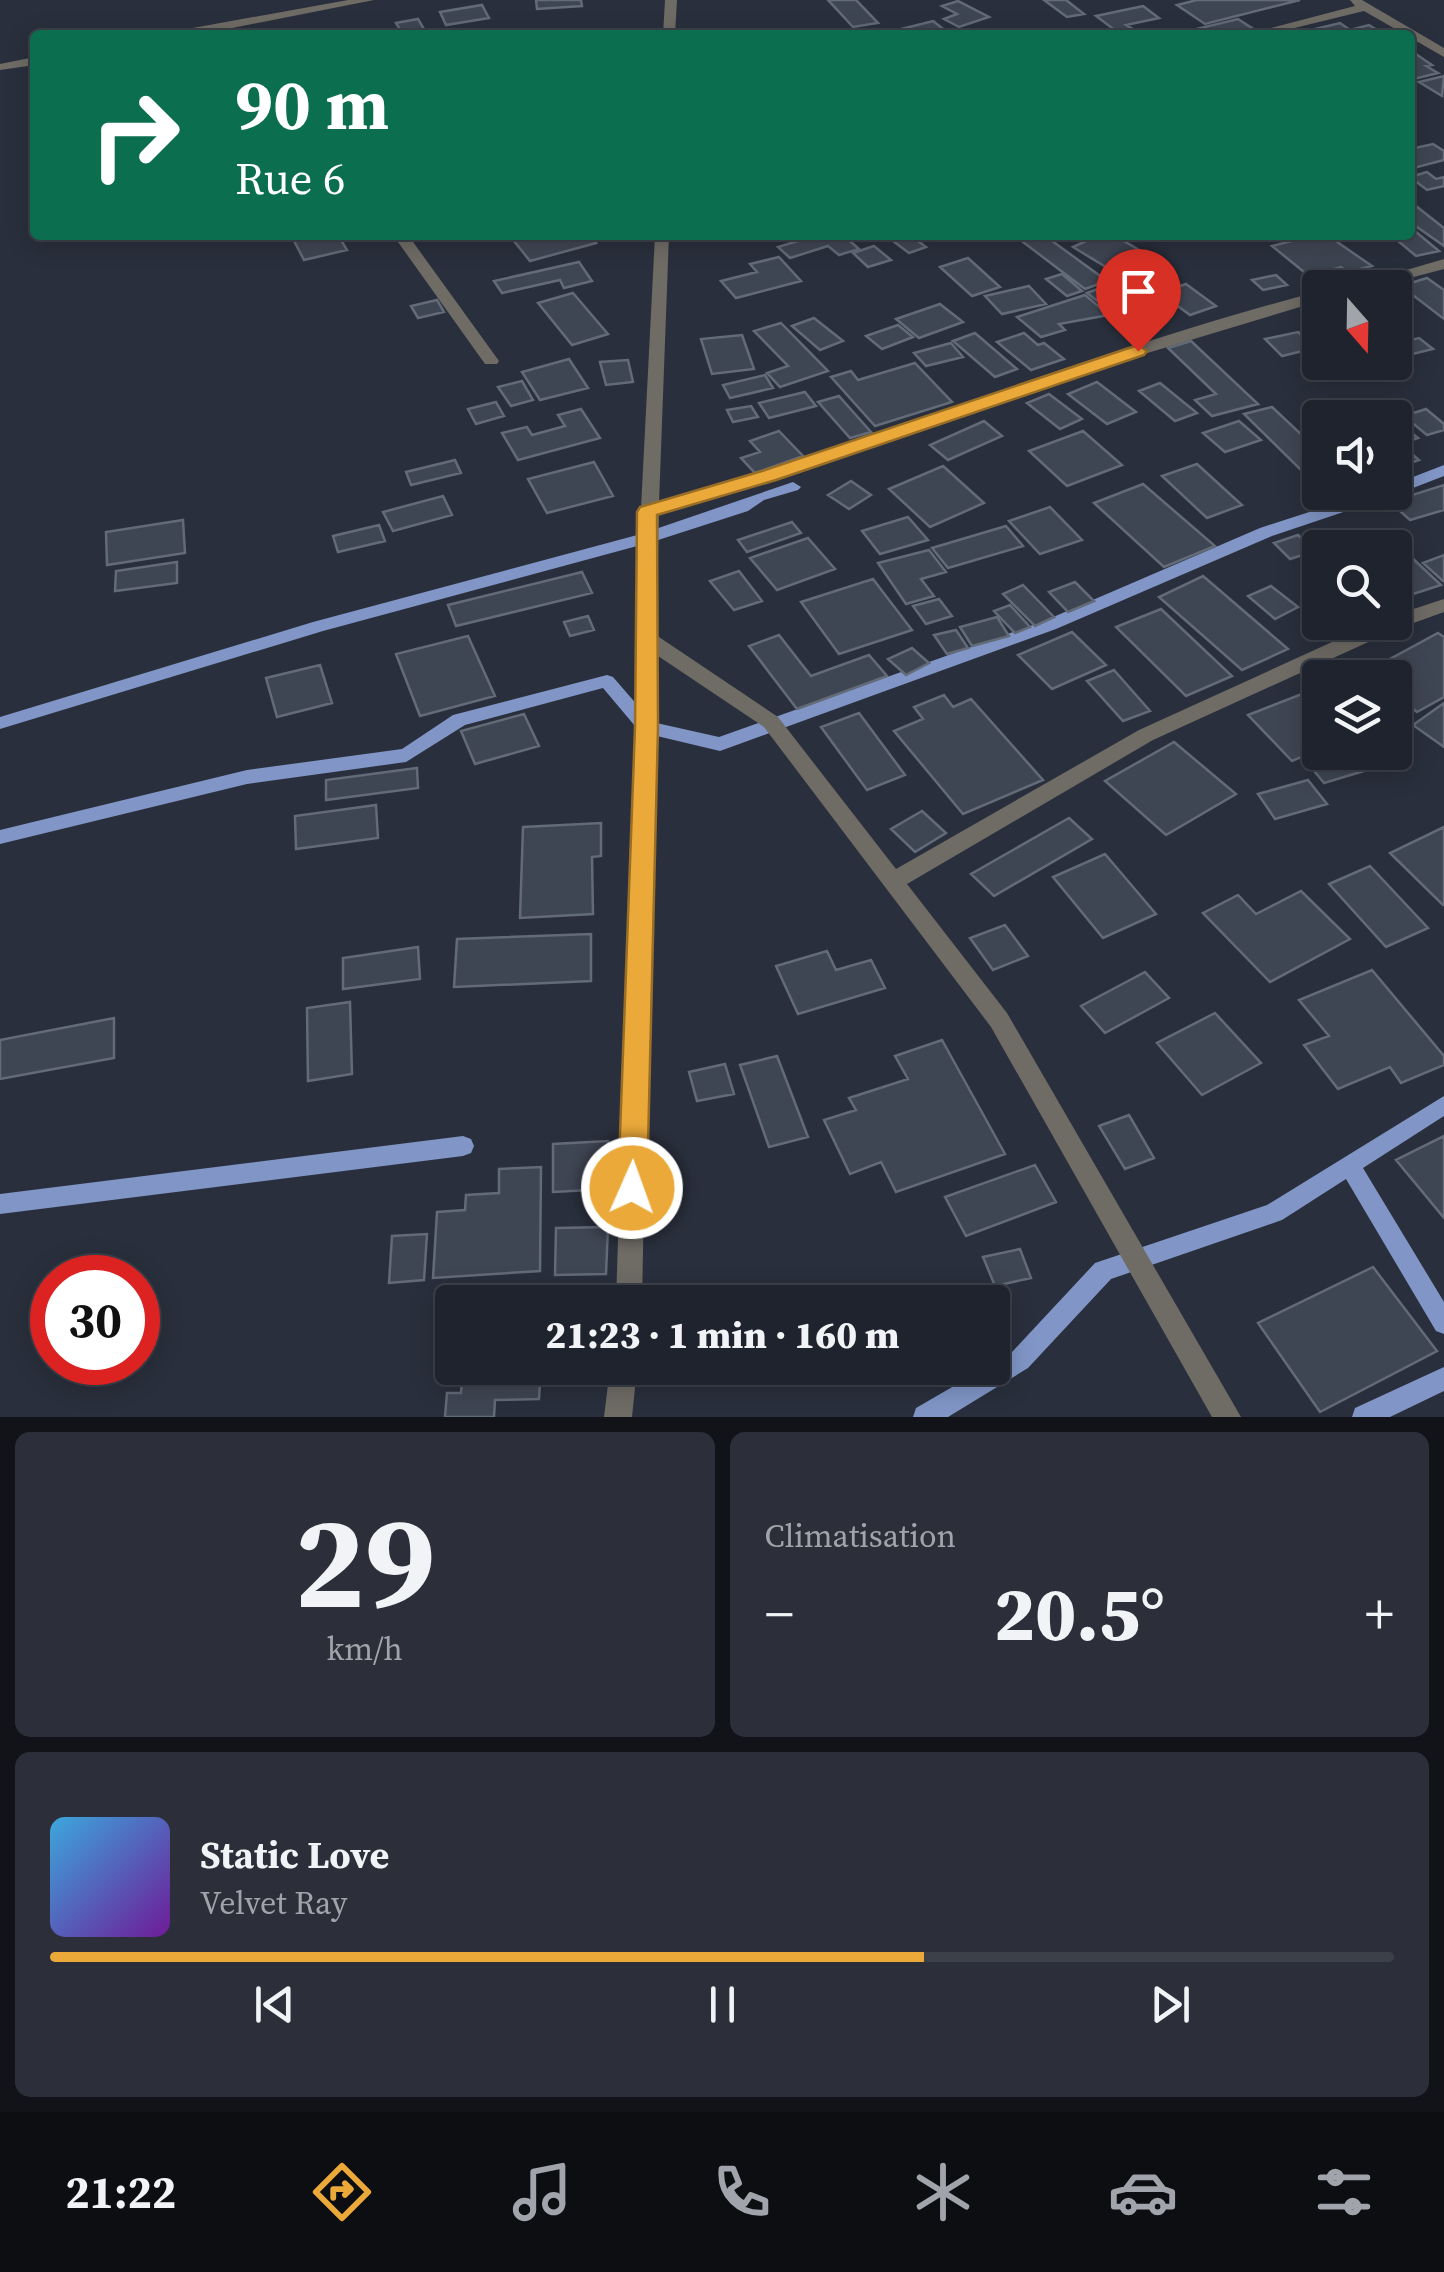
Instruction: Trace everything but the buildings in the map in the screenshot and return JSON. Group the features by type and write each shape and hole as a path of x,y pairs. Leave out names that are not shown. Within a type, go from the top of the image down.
{"street":[{"path":"233,30 368,0"},
{"path":"670,0 670,30"},
{"path":"1267,30 1359,3 1406,30"},
{"path":"1415,35 1444,52"},
{"path":"4,67 30,62"},
{"path":"404,240 490,361"},
{"path":"629,1285 647,512 662,240"},
{"path":"1412,272 1444,264"},
{"path":"647,512 769,476 1065,373 1302,301"},
{"path":"892,882 1146,735 1390,624 1444,605"},
{"path":"646,638 770,722 999,1020 1227,1417"},
{"path":"618,1417 622,1385"}],"waterway":[{"path":"1412,483 1444,470"},
{"path":"0,723 319,626 646,538 793,487"},
{"path":"0,837 247,777 406,755 459,720 607,681 646,727 720,744 1050,625 1266,532 1334,510"},
{"path":"1349,1165 1444,1105"},
{"path":"0,1204 463,1146"},
{"path":"925,1417 1020,1360 1103,1271 1274,1213 1349,1165"},
{"path":"1349,1165 1444,1323"},
{"path":"1364,1417 1444,1379"}],"route":[{"path":"632,1188 646,727 647,512 769,476 1138,351"}]}
